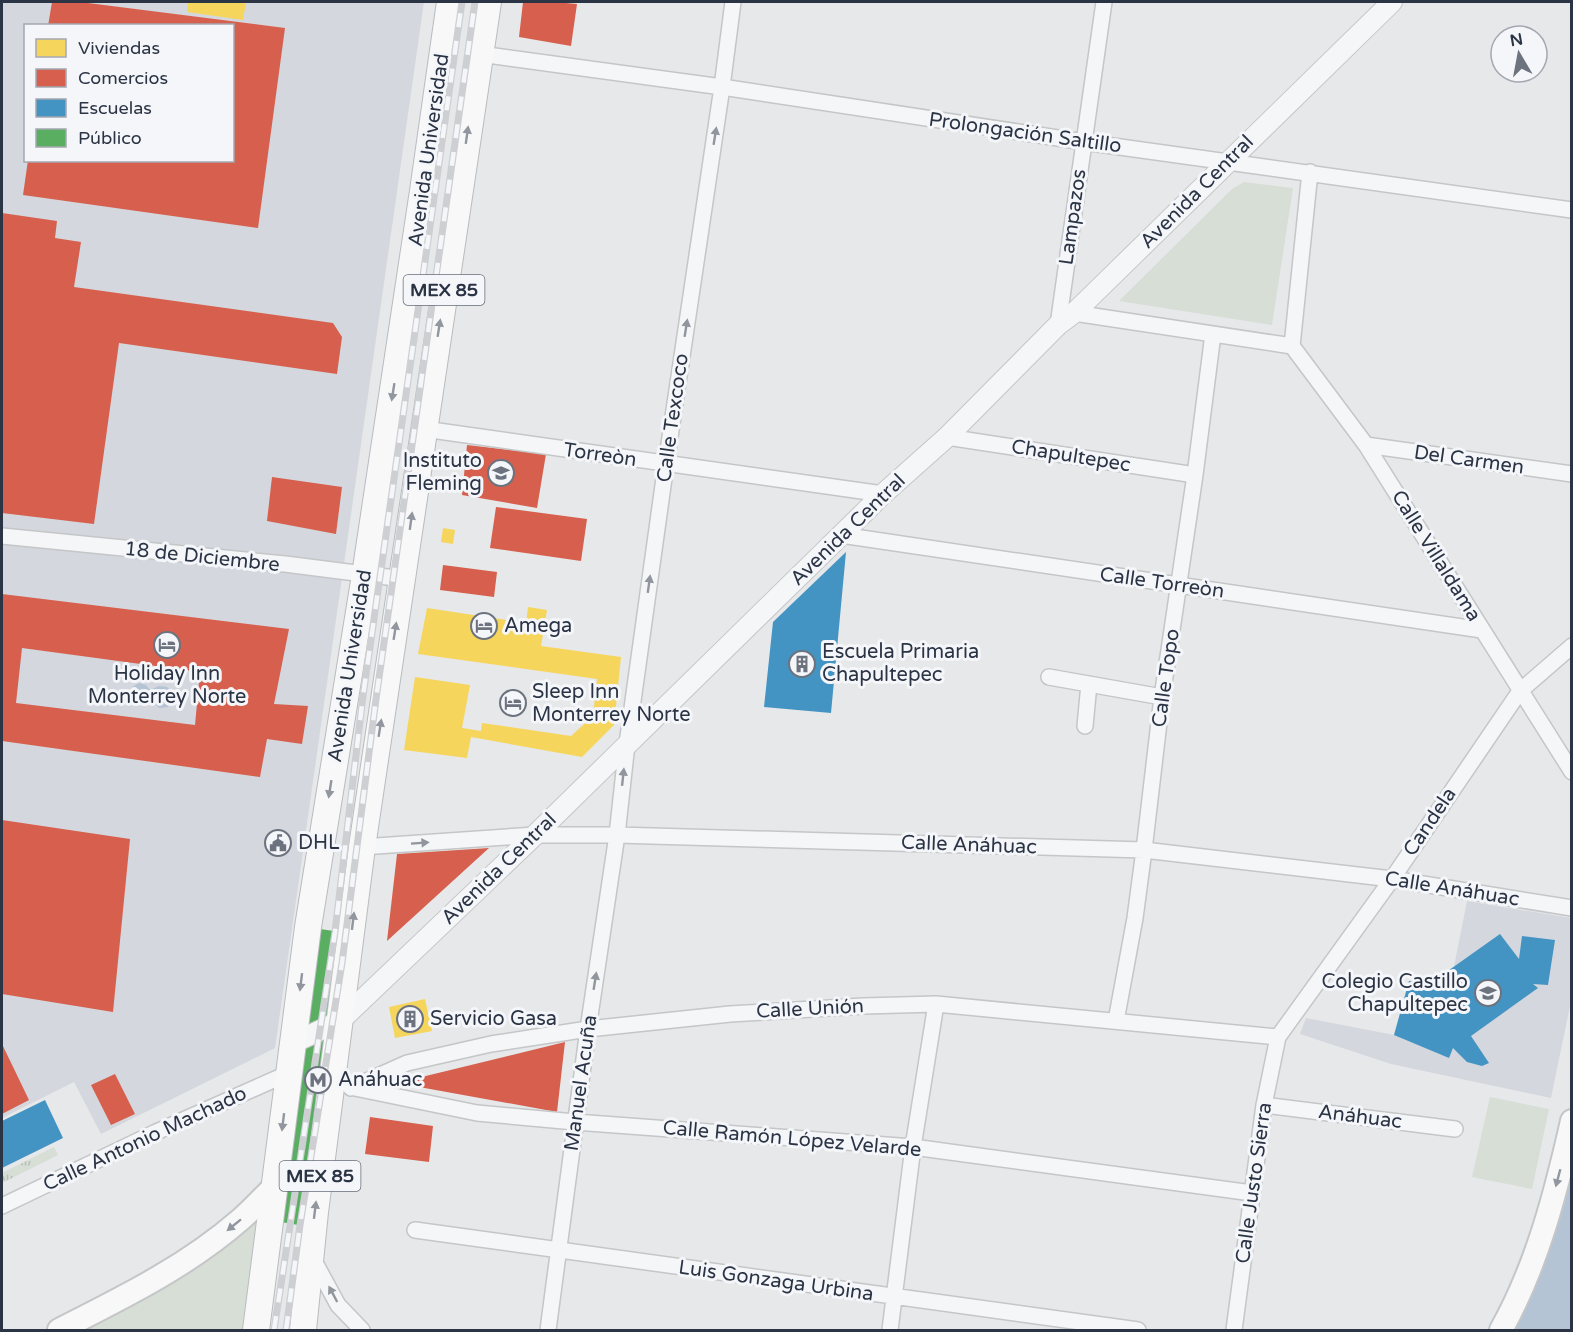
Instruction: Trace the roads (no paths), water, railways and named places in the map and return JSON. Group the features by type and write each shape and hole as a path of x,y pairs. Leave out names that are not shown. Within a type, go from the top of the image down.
{"highway":[{"name":"Avenida Universidad","path":"256,1330 308,927 365,575 450,2"},
{"name":"Avenida Universidad","path":"303,1330 310,1253 341,1086 340,1021 362,847 488,2"}],"main road":[{"path":"1501,1330 1527,1276 1545,1225 1563,1163 1572,1121"},
{"path":"59,1330 177,1266 241,1220 276,1185"}],"street":[{"name":"Calle Texcoco","path":"617,835 627,744 733,2"},
{"name":"Lampazos","path":"1058,325 1104,2"},
{"name":"Avenida Central","path":"293,1043 340,1021 535,835 884,494 947,437 1058,325 1074,313 1392,2"},
{"name":"Prolongación Saltillo","path":"480,54 1572,210"},
{"path":"1074,313 1292,346 1310,172"},
{"name":"Calle Topo","path":"1116,1021 1135,918 1162,698 1213,334"},
{"name":"Calle Villaldama","path":"1292,346 1366,446 1572,772"},
{"name":"Torreòn","path":"424,429 884,494"},
{"name":"Chapultepec","path":"947,437 1195,475"},
{"name":"Del Carmen","path":"1366,446 1572,474"},
{"name":"Calle Torreòn","path":"842,535 1482,630"},
{"name":"18 de Diciembre","path":"2,536 285,564 403,579"},
{"name":"Candela","path":"1278,1037 1392,879 1520,691 1572,646"},
{"path":"1049,677 1162,698"},
{"path":"1085,726 1089,684"},
{"name":"Calle Anáhuac","path":"362,847 535,835 617,835 1144,850 1392,879 1572,908"},
{"name":"Manuel Acuña","path":"548,1330 575,1122 617,835"},
{"path":"890,1330 936,1004"},
{"name":"Calle Unión","path":"341,1086 407,1063 491,1044 588,1029 730,1014 863,1006 936,1004 1278,1037"},
{"name":"Calle Justo Sierra","path":"1234,1330 1264,1105 1278,1037"},
{"name":"Calle Antonio Machado","path":"2,1206 154,1133 289,1073"},
{"name":"Calle Ramón López Velarde","path":"341,1086 477,1113 914,1148 1252,1193"},
{"name":"Anáhuac","path":"1264,1105 1455,1129"},
{"name":"Luis Gonzaga Urbina","path":"415,1230 1138,1330"},
{"path":"310,1253 338,1305 362,1330"}],"water":[{"path":"139,683 146,685 150,690 159,686 167,687 172,694 170,705 159,708 152,701 140,703 133,701 132,687"},
{"path":"1571,1116 1571,1330 1501,1330"}],"railway":[{"path":"274,1330 335,932 363,696 462,2"},
{"path":"286,1330 300,1225 342,963 376,699 475,2"}],"place":[{"name":"Instituto Fleming","path":"501,473"},
{"name":"Amega","path":"484,626"},
{"name":"Holiday Inn Monterrey Norte","path":"167,645"},
{"name":"Escuela Primaria Chapultepec","path":"802,664"},
{"name":"Sleep Inn Monterrey Norte","path":"513,703"},
{"name":"DHL","path":"278,843"},
{"name":"Colegio Castillo Chapultepec","path":"1488,993"},
{"name":"Servicio Gasa","path":"410,1019"},
{"name":"Anáhuac","path":"318,1080"}]}
